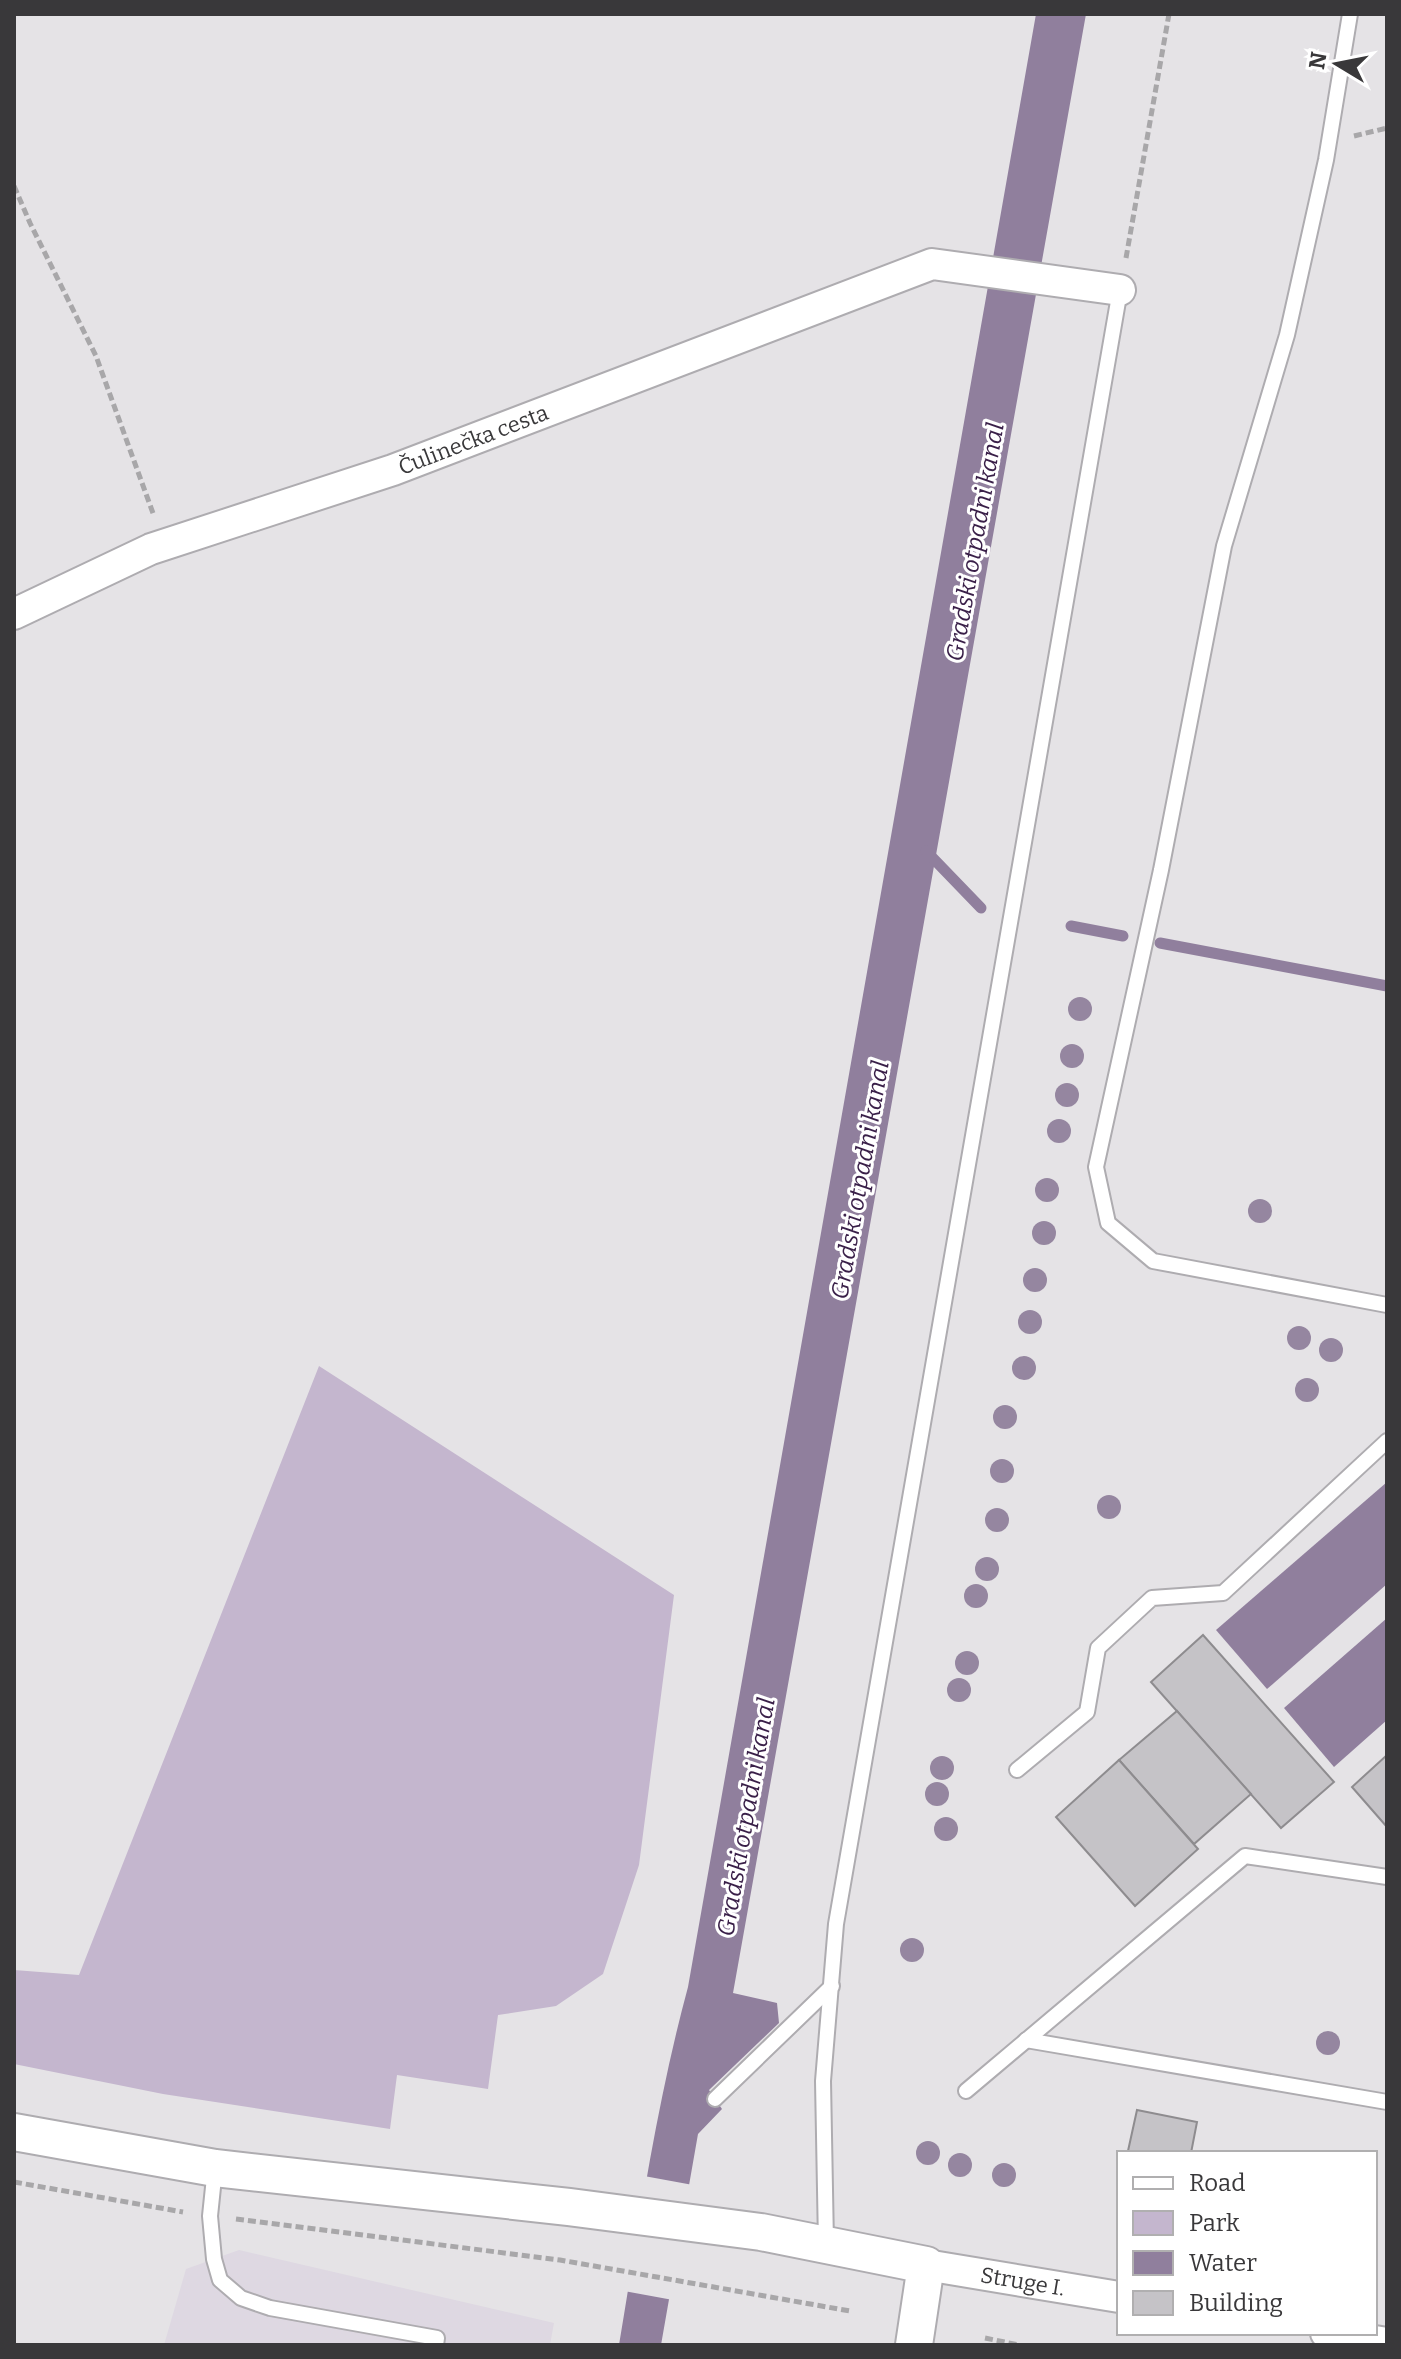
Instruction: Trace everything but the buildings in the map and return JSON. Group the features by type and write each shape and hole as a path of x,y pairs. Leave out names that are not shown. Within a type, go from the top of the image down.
{"street":[{"name":"Čulinečka cesta","path":"14,614 151,549 393,470 943,265 1120,290"},
{"path":"14,2132 215,2168 569,2207 761,2232 926,2265 914,2345"},
{"name":"Struge I.","path":"926,2265 1117,2297"},
{"path":"1338,2335 1387,2343"}],"lane":[{"path":"1350,14 1326,160 1287,335 1224,546 1161,870 1096,1167 1108,1223 1153,1261 1387,1305"},
{"path":"826,2244 823,2081 836,1924 1120,290"},
{"path":"1017,1770 1087,1712 1098,1648 1152,1598 1223,1593 1387,1441"},
{"path":"966,2091 1245,1856 1387,1877"},
{"path":"715,2099 832,1986"},
{"path":"1026,2040 1387,2102"},
{"path":"215,2168 210,2216 214,2259 220,2280 241,2298 270,2308 437,2338 436,2345"}],"path":[{"path":"1120,290 1169,14"},
{"path":"14,186 96,356 165,544"},
{"path":"14,2182 183,2212"},
{"path":"235,2219 560,2260 850,2311"},
{"path":"985,2338 1019,2345"}],"shaded area":[{"path":"239,2250 554,2323 550,2345 164,2345 186,2269"}],"green space":[{"path":"319,1366 674,1595 639,1865 603,1974 556,2006 498,2015 488,2089 397,2075 390,2129 163,2094 14,2064 14,1970 79,1975"}],"water":[{"name":"Gradski otpadni kanal","path":"1036,14 1086,14 733,1993 777,2003 779,2023 709,2090 722,2109 698,2134 661,2345 619,2345 657,2120 688,1987"},
{"path":"1387,1482 1387,1584 1267,1689 1216,1630"},
{"path":"1387,1618 1387,1720 1334,1767 1284,1708"}],"pier":[{"path":"644,2176 693,2185 673,2300 624,2291"}],"waterway":[{"path":"926,851 981,908"},
{"path":"1071,926 1123,936"},
{"path":"1160,943 1387,986"}]}
